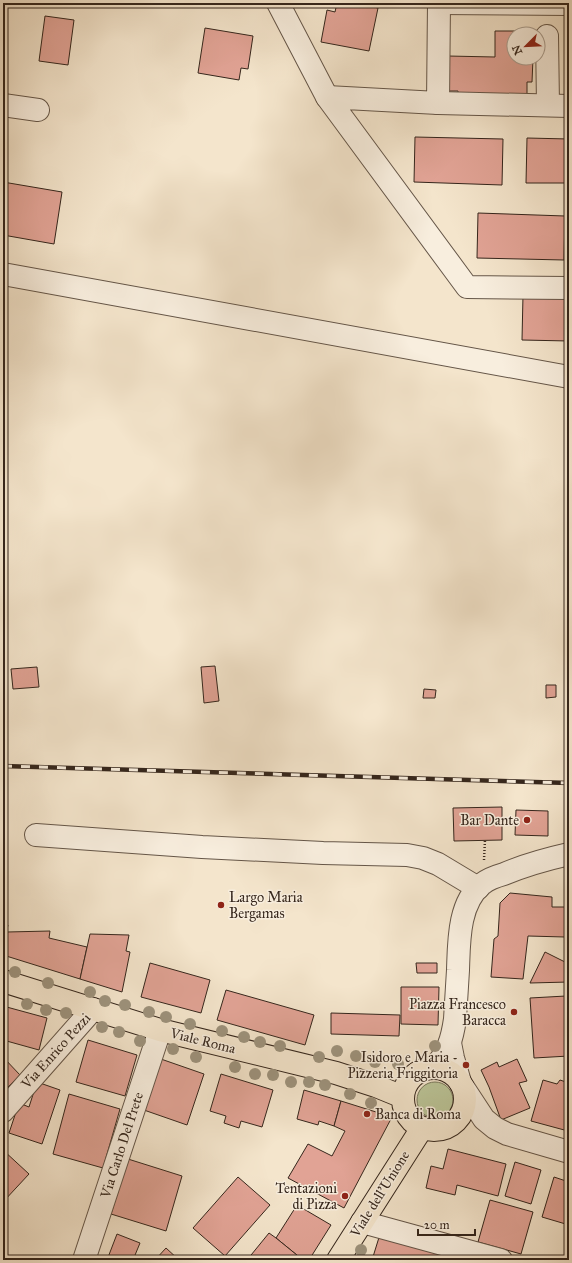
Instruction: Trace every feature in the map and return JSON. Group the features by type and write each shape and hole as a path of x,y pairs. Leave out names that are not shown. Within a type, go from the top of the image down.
{"main road":[{"name":"Viale Roma","path":"3,981 160,1030 336,1073 376,1086 403,1097"},
{"path":"434,1068 453,1074 462,1084 466,1096 462,1116 455,1123 439,1131 430,1131 414,1123 408,1116 404,1107 403,1097 405,1088 416,1074 425,1069 434,1068"},
{"name":"Viale dell'Unione","path":"338,1260 422,1128"}],"street":[{"path":"278,3 327,96 467,288 569,288"},
{"path":"438,103 439,3 567,4"},
{"path":"327,96 438,103 559,105 547,36"},
{"path":"3,105 38,110"},
{"path":"3,274 569,377"},
{"path":"36,835 202,847 323,853 407,855 424,858 438,864 478,888"},
{"path":"434,1068 442,1059 450,1043 455,1019 461,926 468,903 478,888 484,883 512,870 569,854"},
{"name":"Via Enrico Pezzi","path":"3,1111 94,1009"},
{"name":"Via Carlo Del Prete","path":"84,1260 160,1030"},
{"path":"450,1043 456,1072 484,1119 495,1128 507,1134 569,1152"},
{"path":"362,1222 501,1260"}],"green space":[{"path":"439,1082 448,1087 452,1093 452,1107 448,1113 439,1118 431,1118 422,1113 418,1107 417,1096 422,1087 428,1083"}],"building":[{"path":"337,3 352,3 378,8 369,51 321,42 327,10 335,12"},
{"path":"45,16 74,20 68,65 39,61"},
{"path":"205,28 253,36 248,69 241,68 239,80 198,73"},
{"path":"495,31 506,31 506,66 533,66 532,82 527,82 527,97 458,96 458,91 448,91 448,56 495,57"},
{"path":"415,137 503,139 502,185 414,182"},
{"path":"527,138 569,139 569,183 526,183"},
{"path":"3,182 62,192 54,244 3,235"},
{"path":"478,213 565,216 564,260 477,258"},
{"path":"523,295 569,296 569,341 522,340"},
{"path":"215,666 219,701 204,703 201,667"},
{"path":"37,667 39,687 13,689 11,669"},
{"path":"546,685 556,685 556,697 546,698"},
{"path":"424,689 436,690 435,698 423,698"},
{"path":"502,807 502,840 454,841 453,808"},
{"path":"516,810 548,811 548,836 515,835"},
{"path":"510,893 552,897 552,907 568,907 565,937 528,936 523,979 491,977 494,939 498,936 500,903"},
{"path":"3,925 8,925 3,946"},
{"path":"50,931 49,938 87,947 80,979 3,955 3,946 7,932"},
{"path":"90,934 129,935 126,951 130,952 122,992 80,979"},
{"path":"545,952 569,964 569,982 530,983"},
{"path":"150,963 210,980 201,1013 141,997"},
{"path":"416,963 437,963 437,973 417,973"},
{"path":"401,987 439,987 438,1025 401,1024"},
{"path":"226,990 314,1015 305,1045 217,1020"},
{"path":"566,996 569,1056 534,1058 530,998"},
{"path":"3,1006 47,1018 39,1050 3,1040"},
{"path":"331,1013 400,1015 399,1036 331,1034"},
{"path":"88,1040 137,1055 125,1096 76,1082"},
{"path":"3,1057 20,1075 3,1092"},
{"path":"158,1058 204,1074 187,1125 141,1109"},
{"path":"517,1059 527,1081 519,1083 530,1108 501,1120 481,1070 497,1062 499,1067"},
{"path":"221,1074 273,1090 262,1127 241,1121 239,1128 224,1123 226,1116 210,1111"},
{"path":"543,1080 557,1084 560,1080 569,1083 568,1131 531,1121"},
{"path":"37,1082 60,1090 42,1144 9,1133 19,1103 29,1107"},
{"path":"304,1090 341,1101 334,1126 319,1121 318,1125 297,1119"},
{"path":"69,1094 120,1109 103,1168 53,1154"},
{"path":"341,1101 392,1117 344,1208 288,1178 308,1144 332,1156 345,1131 334,1126"},
{"path":"448,1149 506,1164 498,1196 457,1185 455,1195 426,1188 431,1166 443,1169"},
{"path":"3,1150 29,1174 3,1202"},
{"path":"128,1159 182,1176 166,1231 111,1214"},
{"path":"515,1162 541,1170 531,1204 505,1196"},
{"path":"238,1177 270,1205 225,1256 193,1228"},
{"path":"554,1177 569,1182 569,1225 542,1217"},
{"path":"490,1200 533,1212 521,1254 478,1242"},
{"path":"297,1205 331,1225 309,1260 303,1260 276,1238"},
{"path":"381,1231 479,1260 372,1260"},
{"path":"269,1233 276,1238 303,1260 247,1260"},
{"path":"117,1234 140,1243 133,1260 107,1260"},
{"path":"166,1248 179,1260 155,1260"}],"railway":[{"path":"3,766 569,783"}],"place":[{"name":"Bar Dante","path":"527,820"},
{"name":"Largo Maria Bergamas","path":"221,905"},
{"name":"Piazza Francesco Baracca","path":"514,1012"},
{"name":"Isidoro e Maria - Pizzeria Friggitoria","path":"466,1065"},
{"name":"Banca di Roma","path":"367,1114"},
{"name":"Tentazioni di Pizza","path":"345,1196"}]}
